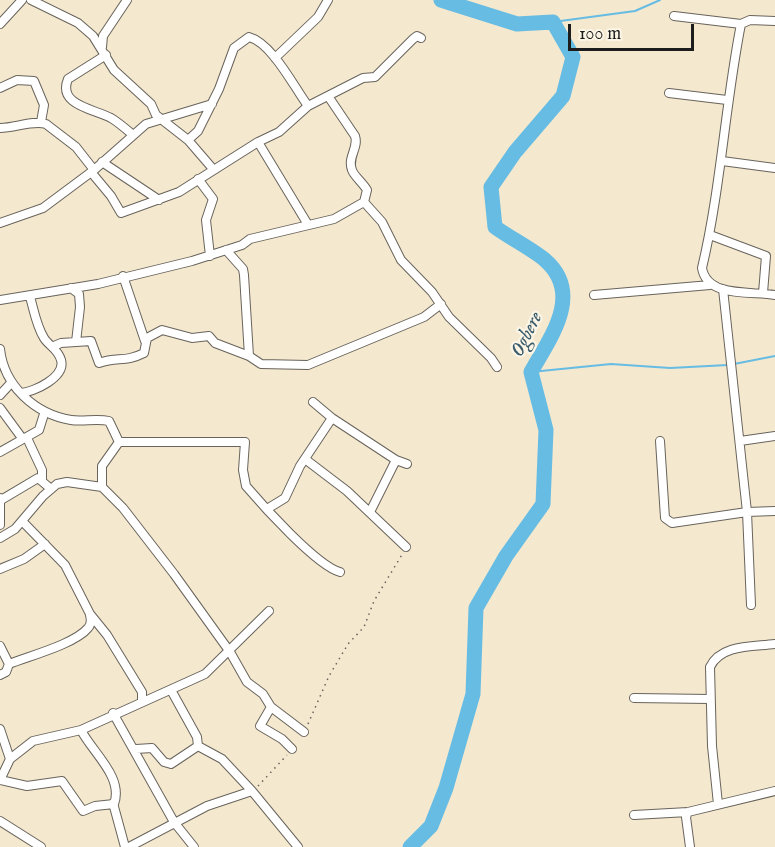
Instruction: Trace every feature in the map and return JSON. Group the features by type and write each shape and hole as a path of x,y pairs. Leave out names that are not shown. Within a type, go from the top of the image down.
{"street":[{"path":"0,24 22,0"},
{"path":"31,0 78,23 104,51 114,70 151,104 160,119 188,140 213,169"},
{"path":"104,51 103,36 127,0"},
{"path":"275,58 318,17 328,0"},
{"path":"674,16 741,24 750,20 775,21"},
{"path":"710,285 703,277 702,268 710,235 722,161 727,100 741,24"},
{"path":"0,128 16,128 41,122 58,130 76,147 121,213 159,200 198,180 258,142 279,132 308,106 363,78 375,77 413,39 417,36 421,38"},
{"path":"188,140 198,131 212,104 234,48 249,37 255,39 275,58 308,106"},
{"path":"104,51 68,79 67,95 74,102 112,118 133,135"},
{"path":"0,88 17,80 34,81 44,105 41,122"},
{"path":"669,93 727,100"},
{"path":"0,300 30,297 98,284 210,255 242,245 250,239 334,219 364,202 367,189 352,171 351,157 357,142 355,136 328,96"},
{"path":"0,223 43,208 92,171 146,124 212,104"},
{"path":"258,142 307,224"},
{"path":"722,161 775,168"},
{"path":"102,162 159,200"},
{"path":"198,180 213,199 206,220 210,255"},
{"path":"364,202 382,222 401,260 497,367"},
{"path":"710,235 766,256 763,293"},
{"path":"226,250 243,269 249,357"},
{"path":"54,346 91,341 99,363 111,359 129,360 144,353 145,341 123,276"},
{"path":"594,295 710,285 723,290 775,295"},
{"path":"71,288 78,294 80,307 76,342"},
{"path":"723,290 747,512 751,605"},
{"path":"21,393 33,393 58,372 61,360 54,346 45,341 30,297"},
{"path":"145,341 162,330 192,338 209,336 215,343 261,364 308,365 424,317 441,304"},
{"path":"0,349 1,360 11,383 44,414 73,421 109,421 119,442"},
{"path":"0,394 11,383"},
{"path":"314,402 332,418 396,460 407,464"},
{"path":"0,408 25,438 42,470 42,481"},
{"path":"0,452 39,430 44,414"},
{"path":"267,509 285,498 305,459 332,418"},
{"path":"740,441 775,436"},
{"path":"660,441 665,518 668,521 672,523 747,512 775,511"},
{"path":"102,488 102,466 119,442"},
{"path":"119,442 245,442 243,470 246,486 315,557 332,570 340,572"},
{"path":"305,459 370,512 406,548"},
{"path":"370,512 396,460"},
{"path":"0,525 0,499 33,480 42,481 51,489"},
{"path":"0,538 8,535 51,489 67,482 102,488 123,508 230,652 247,682 263,694 271,707 304,732"},
{"path":"9,664 73,638 88,628 92,621 66,565 22,521"},
{"path":"0,569 24,560 45,544"},
{"path":"81,730 87,743 110,772 117,795 112,803 83,811 62,781 27,786 0,780 10,759 33,741 81,730 142,697 171,690 205,674 230,652 269,611"},
{"path":"90,614 107,634 142,697"},
{"path":"718,804 710,699 710,667 714,658 729,650 775,644"},
{"path":"0,646 9,664 6,672 0,675"},
{"path":"171,690 197,737 198,746"},
{"path":"634,698 710,699"},
{"path":"271,707 260,726 292,749"},
{"path":"113,713 174,822 194,847"},
{"path":"0,729 10,759"},
{"path":"135,749 152,748 164,762 171,764 198,746"},
{"path":"198,746 222,759 298,847"},
{"path":"112,803 132,846 207,806 252,791"},
{"path":"634,815 688,812 775,791"},
{"path":"688,812 686,818 690,847"},
{"path":"0,821 41,847"}],"path":[{"path":"304,732 329,676 348,644 364,627 374,601 406,548"},
{"path":"252,791 292,749"}],"waterway":[{"name":"Ogbere","path":"410,847 431,826 446,788 473,694 476,608 506,556 543,504 546,430 531,372 560,316 563,301 562,287 556,273 545,260 495,227 491,187 515,152 563,96 573,57 553,22 517,24 441,0"},
{"path":"553,22 635,11 660,0"},
{"path":"734,364 775,356"},
{"path":"531,372 611,364 670,368 728,365"}]}
